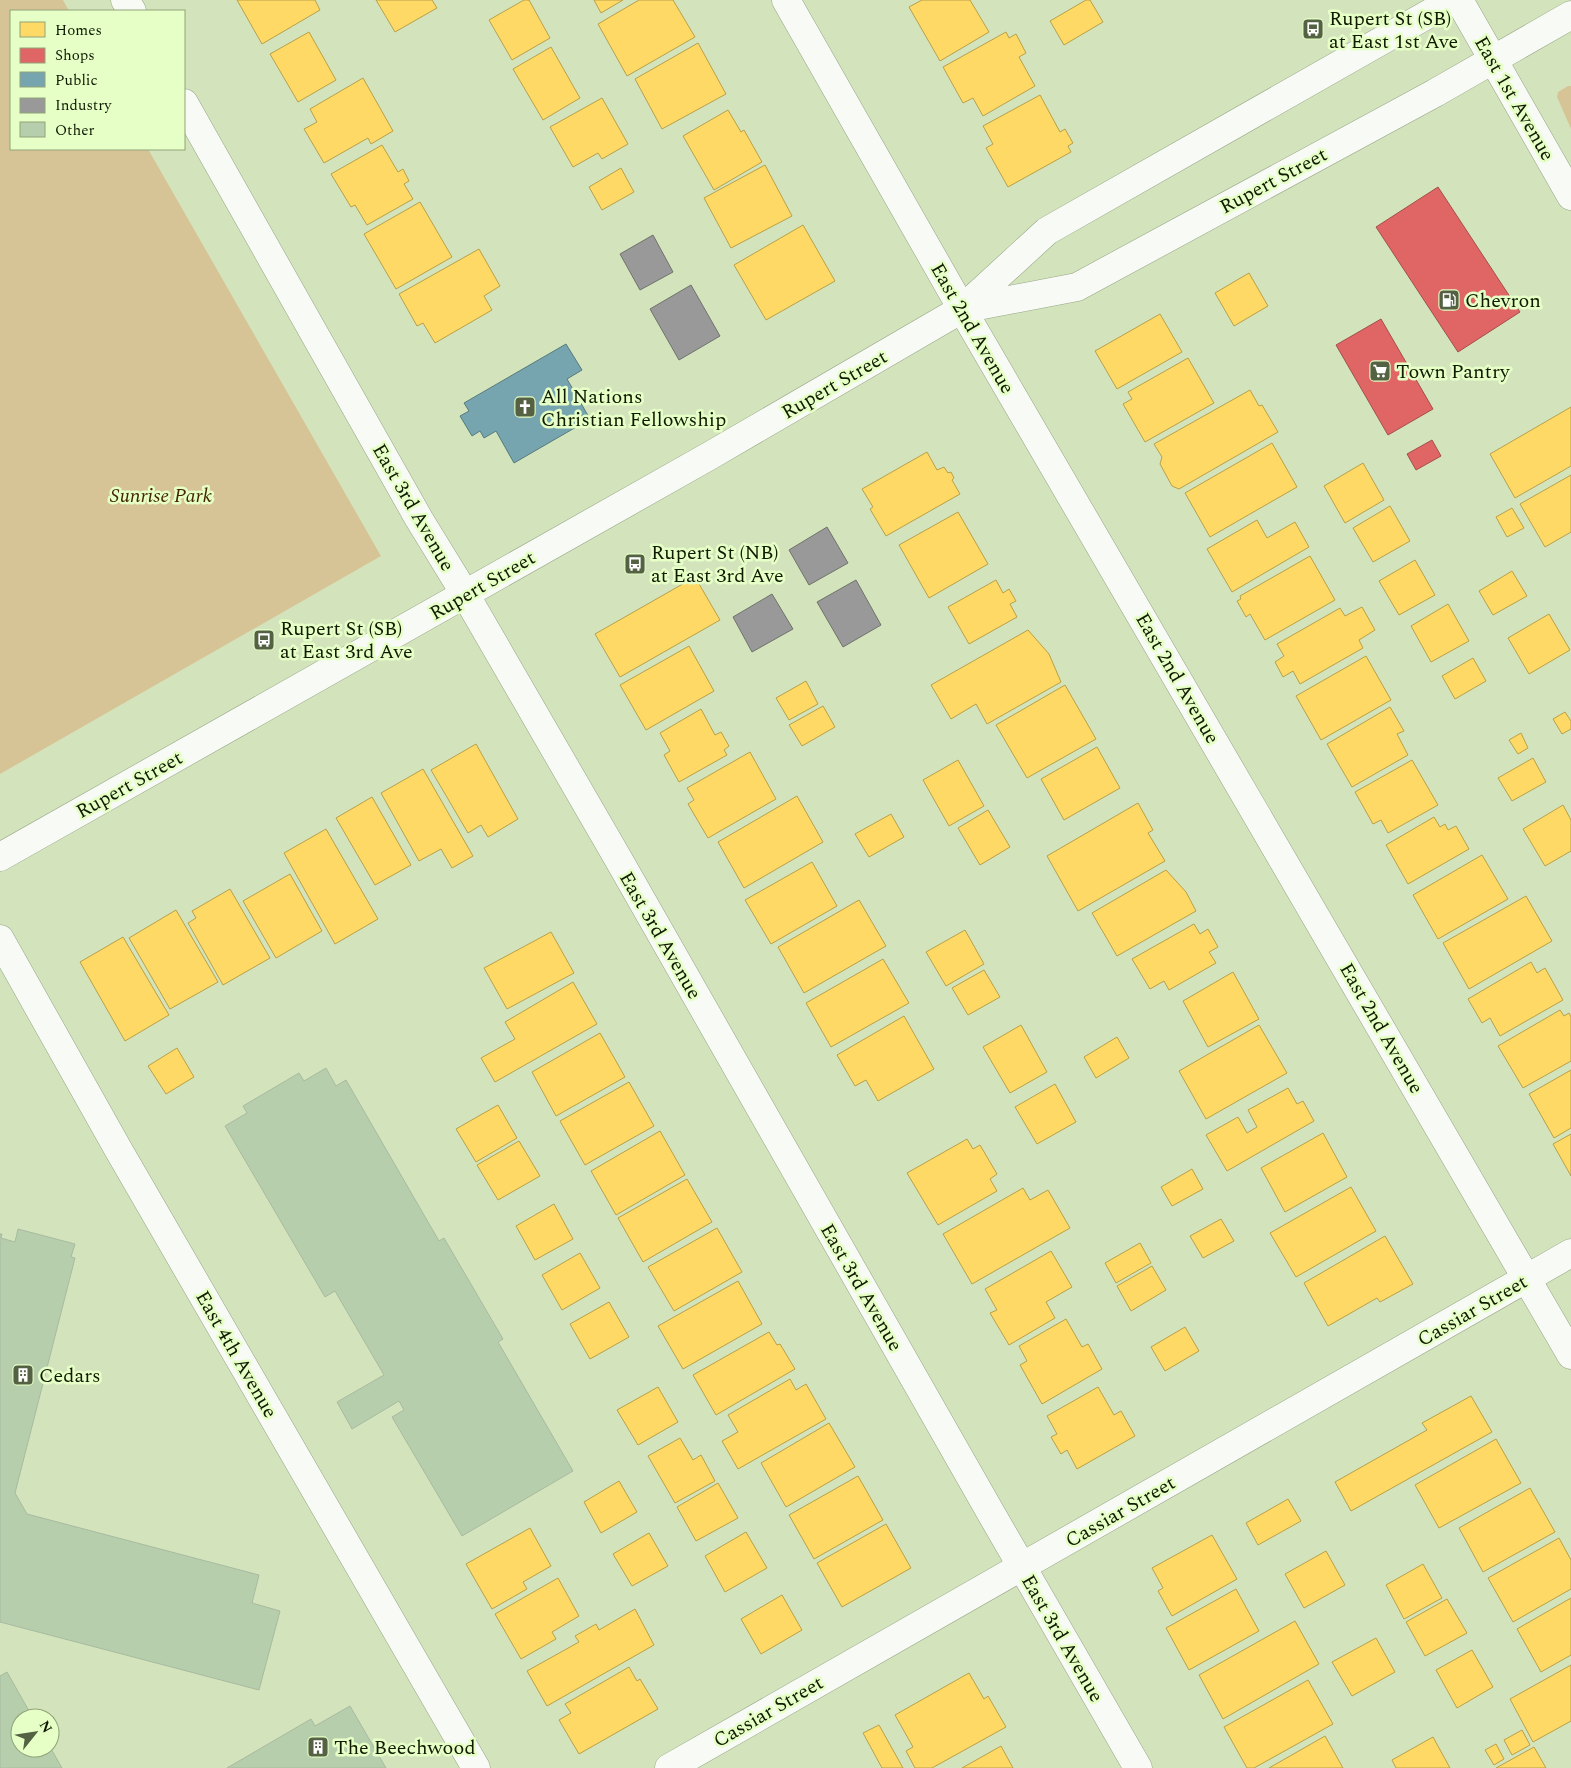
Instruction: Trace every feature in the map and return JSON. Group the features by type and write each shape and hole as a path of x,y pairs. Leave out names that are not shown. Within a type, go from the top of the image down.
{"street":[{"name":"East 2nd Avenue","path":"786,0 962,309 1571,1355"},
{"name":"Rupert Street","path":"0,857 711,455 962,309 1047,231 1453,0"},
{"name":"East 1st Avenue","path":"1459,0 1571,196"},
{"path":"1562,0 1571,15"},
{"name":"Rupert Street","path":"962,309 1077,287 1493,60 1571,15"},
{"name":"East 3rd Avenue","path":"185,105 414,510 465,594 1138,1768"},
{"name":"East 4th Avenue","path":"0,939 118,1149 476,1768"},
{"name":"Cassiar Street","path":"669,1768 1571,1253"}],"green space":[{"name":"Sunrise Park","path":"0,0 63,0 68,10 10,10 10,150 149,150 381,556 0,774"},
{"path":"1571,86 1571,129 1557,97 1558,92"}],"building: Homes":[{"path":"237,0 315,0 320,10 262,44"},
{"path":"376,0 432,0 437,8 395,32"},
{"path":"524,0 529,0 550,38 512,60 489,20"},
{"path":"594,0 623,0 601,13"},
{"path":"639,0 673,0 695,37 627,76 598,24"},
{"path":"922,0 970,0 989,32 940,61 909,7"},
{"path":"1086,0 1090,0 1103,22 1064,45 1050,21"},
{"path":"309,32 336,80 298,102 270,54"},
{"path":"1006,32 1009,38 1016,34 1026,53 1019,57 1035,86 983,116 973,98 963,103 943,67"},
{"path":"698,43 726,94 662,129 635,79"},
{"path":"551,47 580,98 543,120 513,69"},
{"path":"363,78 393,131 371,144 368,138 324,163 304,129 317,122 310,109"},
{"path":"1040,95 1060,132 1065,129 1073,143 1068,146 1071,152 1008,187 986,148 993,144 983,126"},
{"path":"602,98 628,144 602,159 598,153 573,167 550,127"},
{"path":"728,110 741,132 744,130 762,162 714,190 683,136"},
{"path":"382,145 398,172 403,169 409,181 404,184 413,199 367,225 355,205 351,207 331,174"},
{"path":"765,165 792,216 731,248 704,198"},
{"path":"621,168 634,192 602,210 589,187"},
{"path":"420,202 452,257 396,289 364,234"},
{"path":"803,225 835,281 766,320 734,265"},
{"path":"479,249 500,286 484,296 492,310 435,343 423,323 417,326 399,294"},
{"path":"1249,273 1268,306 1234,326 1215,293"},
{"path":"1160,314 1182,352 1117,389 1095,351"},
{"path":"1188,358 1214,403 1145,442 1123,404 1132,399 1128,392"},
{"path":"1250,390 1259,406 1262,405 1278,432 1179,489 1172,486 1160,464 1162,457 1154,444"},
{"path":"1571,407 1571,466 1515,498 1490,454"},
{"path":"1272,443 1297,487 1210,537 1185,493"},
{"path":"927,452 937,470 944,467 948,473 951,472 954,478 952,480 960,494 886,536 870,509 873,507 862,489"},
{"path":"1363,463 1384,500 1345,523 1324,486"},
{"path":"1571,475 1571,532 1545,547 1520,504"},
{"path":"1390,506 1410,541 1373,562 1353,528"},
{"path":"1512,508 1524,528 1507,537 1496,517"},
{"path":"958,512 988,564 929,598 899,545"},
{"path":"1257,520 1267,538 1295,522 1309,547 1232,592 1207,549"},
{"path":"1310,556 1335,600 1265,640 1250,614 1246,617 1237,601 1241,599 1240,596"},
{"path":"1415,560 1435,595 1399,615 1379,581"},
{"path":"1512,571 1527,596 1493,615 1479,591"},
{"path":"695,577 720,620 620,677 595,634"},
{"path":"996,580 1003,593 1009,589 1016,601 1010,604 1017,617 969,644 948,607"},
{"path":"1448,604 1469,641 1431,662 1411,626"},
{"path":"1362,607 1375,630 1359,640 1363,648 1300,684 1293,671 1283,677 1275,662 1284,656 1277,644 1340,608 1345,616"},
{"path":"1549,614 1570,650 1529,674 1508,638"},
{"path":"1028,630 1049,654 1061,682 987,724 976,704 951,719 931,685"},
{"path":"689,646 714,691 646,730 620,685"},
{"path":"1366,656 1391,700 1321,740 1296,696"},
{"path":"1473,658 1486,681 1455,699 1442,676"},
{"path":"806,681 818,704 789,720 776,698"},
{"path":"1065,685 1096,739 1027,778 996,725"},
{"path":"823,706 835,727 802,746 789,725"},
{"path":"1390,707 1404,731 1397,734 1408,755 1352,787 1327,744"},
{"path":"701,709 715,735 721,732 729,746 724,750 727,755 679,782 664,755 670,751 660,733"},
{"path":"1565,712 1571,721 1571,729 1562,734 1553,719"},
{"path":"1521,733 1528,748 1518,754 1509,740"},
{"path":"476,744 518,819 488,837 481,825 468,833 431,770"},
{"path":"1097,747 1120,788 1064,820 1041,779"},
{"path":"750,752 776,799 708,838 688,804 694,800 687,788"},
{"path":"1533,758 1546,782 1512,801 1498,778"},
{"path":"958,760 984,806 949,826 923,780"},
{"path":"1412,760 1438,805 1388,833 1381,820 1373,824 1355,792"},
{"path":"423,769 473,856 452,868 441,849 419,861 381,793"},
{"path":"797,796 823,842 744,888 718,842"},
{"path":"372,797 411,865 375,885 336,818"},
{"path":"1138,803 1153,830 1148,833 1165,861 1078,911 1047,856"},
{"path":"1563,805 1571,820 1571,851 1545,866 1523,829"},
{"path":"988,810 1010,847 980,865 958,828"},
{"path":"891,814 904,837 869,857 855,834"},
{"path":"1434,817 1440,827 1445,824 1448,830 1456,826 1469,849 1408,884 1386,845"},
{"path":"326,829 378,919 335,944 284,853"},
{"path":"1482,855 1508,899 1438,939 1413,895"},
{"path":"812,862 837,906 771,944 745,900"},
{"path":"1166,870 1186,892 1196,911 1117,956 1092,913"},
{"path":"290,874 322,931 276,958 243,901"},
{"path":"230,889 270,958 223,985 188,923 196,918 192,911"},
{"path":"1526,896 1552,941 1469,989 1443,943"},
{"path":"859,900 886,946 804,993 778,947"},
{"path":"176,910 218,982 170,1009 129,938"},
{"path":"1194,924 1200,934 1208,929 1218,947 1209,952 1216,963 1169,990 1164,981 1150,989 1132,959"},
{"path":"965,930 984,964 946,986 926,952"},
{"path":"551,932 574,973 507,1009 484,968"},
{"path":"123,937 169,1015 125,1041 80,962"},
{"path":"883,959 909,1003 831,1047 806,1003"},
{"path":"1531,962 1537,973 1545,968 1563,1000 1500,1036 1490,1018 1482,1023 1468,999"},
{"path":"984,970 1000,997 968,1015 952,988"},
{"path":"1233,972 1259,1019 1208,1047 1183,1001"},
{"path":"573,982 597,1024 495,1082 481,1058 515,1039 505,1022"},
{"path":"1560,1010 1564,1016 1569,1013 1571,1017 1571,1061 1523,1088 1498,1046"},
{"path":"904,1016 934,1069 878,1101 866,1080 855,1086 837,1055"},
{"path":"1021,1025 1047,1072 1010,1093 983,1047"},
{"path":"1259,1025 1287,1073 1206,1119 1179,1071"},
{"path":"600,1033 625,1077 556,1116 532,1072"},
{"path":"1117,1037 1129,1058 1096,1078 1084,1057"},
{"path":"177,1048 194,1077 166,1094 148,1066"},
{"path":"1571,1070 1571,1128 1554,1138 1529,1094"},
{"path":"629,1082 654,1126 585,1165 560,1121"},
{"path":"1055,1084 1076,1122 1037,1144 1015,1107"},
{"path":"1288,1088 1297,1104 1303,1101 1314,1121 1227,1171 1206,1135 1238,1117 1247,1133 1257,1127 1248,1110"},
{"path":"498,1105 517,1138 476,1162 456,1129"},
{"path":"660,1131 685,1175 616,1215 591,1171"},
{"path":"1323,1133 1347,1177 1285,1212 1261,1168"},
{"path":"1571,1134 1571,1176 1553,1144"},
{"path":"967,1139 973,1149 980,1145 997,1174 990,1179 997,1191 938,1225 907,1173"},
{"path":"519,1141 540,1176 498,1200 477,1165"},
{"path":"1192,1169 1203,1189 1172,1206 1161,1187"},
{"path":"687,1179 712,1222 643,1262 618,1218"},
{"path":"1351,1187 1376,1231 1296,1277 1270,1233"},
{"path":"1023,1188 1030,1200 1048,1190 1070,1228 972,1284 943,1234"},
{"path":"554,1204 573,1239 535,1260 516,1226"},
{"path":"1221,1219 1234,1241 1203,1258 1190,1236"},
{"path":"717,1228 742,1272 674,1311 648,1267"},
{"path":"1385,1236 1413,1284 1380,1302 1377,1298 1328,1326 1304,1283"},
{"path":"1140,1243 1151,1263 1116,1283 1105,1263"},
{"path":"1051,1251 1072,1287 1046,1302 1055,1318 1009,1345 990,1313 997,1310 985,1289"},
{"path":"580,1253 600,1288 562,1310 542,1275"},
{"path":"1152,1266 1166,1290 1131,1311 1117,1286"},
{"path":"738,1281 762,1324 683,1369 658,1326"},
{"path":"609,1302 629,1337 590,1359 570,1324"},
{"path":"1066,1319 1082,1347 1088,1344 1102,1369 1042,1404 1020,1365 1027,1361 1019,1346"},
{"path":"1185,1327 1199,1351 1165,1371 1151,1347"},
{"path":"769,1332 777,1345 780,1344 795,1369 716,1415 693,1375"},
{"path":"790,1379 796,1390 806,1384 826,1419 738,1469 722,1441 738,1432 728,1415"},
{"path":"658,1387 678,1422 638,1445 617,1410"},
{"path":"1098,1387 1114,1415 1121,1411 1135,1436 1077,1469 1067,1450 1061,1454 1051,1437 1057,1434 1047,1416"},
{"path":"1471,1396 1492,1432 1351,1511 1335,1482 1427,1430 1422,1423"},
{"path":"829,1423 855,1467 786,1507 761,1463"},
{"path":"680,1438 693,1460 701,1455 715,1481 675,1503 648,1456"},
{"path":"1496,1439 1521,1483 1439,1528 1415,1485"},
{"path":"858,1476 883,1520 814,1559 789,1515"},
{"path":"619,1481 637,1512 601,1533 584,1502"},
{"path":"718,1483 738,1518 696,1541 677,1507"},
{"path":"1530,1488 1555,1532 1483,1572 1459,1528"},
{"path":"1288,1499 1301,1521 1258,1545 1246,1523"},
{"path":"886,1524 911,1568 842,1607 817,1563"},
{"path":"530,1528 551,1566 523,1582 527,1589 492,1609 466,1564"},
{"path":"746,1532 767,1568 725,1592 705,1556"},
{"path":"649,1533 668,1566 632,1586 613,1554"},
{"path":"1212,1535 1237,1579 1172,1616 1158,1591 1163,1588 1152,1568"},
{"path":"1559,1538 1571,1560 1571,1589 1513,1622 1488,1578"},
{"path":"1326,1551 1345,1585 1304,1608 1285,1574"},
{"path":"1423,1564 1442,1598 1404,1619 1386,1585"},
{"path":"558,1578 579,1616 552,1632 556,1639 521,1659 495,1614"},
{"path":"1236,1589 1259,1631 1189,1670 1166,1628"},
{"path":"782,1595 802,1630 761,1654 741,1619"},
{"path":"1571,1598 1571,1655 1541,1672 1517,1629"},
{"path":"1447,1599 1467,1633 1425,1656 1406,1622"},
{"path":"635,1609 654,1645 547,1706 527,1671 579,1642 575,1636 596,1624 599,1630"},
{"path":"1295,1621 1319,1664 1223,1719 1199,1675"},
{"path":"1376,1638 1395,1672 1352,1696 1332,1662"},
{"path":"1472,1650 1493,1687 1457,1708 1436,1670"},
{"path":"1571,1665 1571,1721 1533,1742 1510,1699"},
{"path":"629,1667 637,1681 640,1679 658,1709 579,1754 559,1720 571,1713 565,1704"},
{"path":"969,1673 984,1699 988,1696 1006,1727 932,1768 915,1768 906,1751 913,1747 895,1715"},
{"path":"1308,1680 1333,1724 1254,1768 1247,1768 1224,1727"},
{"path":"879,1725 903,1768 882,1768 863,1733"},
{"path":"1522,1730 1530,1745 1512,1755 1504,1740"},
{"path":"1325,1736 1343,1768 1269,1768"},
{"path":"1433,1737 1450,1768 1396,1768 1392,1760"},
{"path":"1496,1744 1504,1759 1494,1765 1485,1750"},
{"path":"1001,1746 1013,1768 962,1768"},
{"path":"1534,1747 1546,1768 1496,1768"}],"building: Shops":[{"path":"1438,187 1520,312 1458,352 1376,227"},
{"path":"1381,319 1433,409 1388,435 1336,345"},
{"path":"1432,440 1441,456 1416,470 1407,454"}],"building: Public":[{"name":"All Nations Christian Fellowship","path":"566,344 582,370 567,379 590,419 514,463 496,431 484,438 480,431 472,436 460,416 469,411 464,403"}],"building: Industry":[{"path":"653,235 673,272 640,290 620,254"},
{"path":"691,285 720,336 679,360 650,309"},
{"path":"827,527 848,563 809,585 789,550"},
{"path":"856,580 881,625 843,647 817,602"},
{"path":"772,594 793,629 752,652 733,617"}],"building: Other":[{"path":"326,1068 336,1086 346,1080 439,1241 444,1238 503,1339 498,1342 573,1471 462,1536 392,1417 404,1410 399,1401 352,1429 337,1402 384,1375 335,1291 325,1297 225,1126 247,1113 243,1106 299,1073 304,1081"},
{"name":"Cedars","path":"18,1229 75,1244 71,1257 75,1258 15,1493 27,1514 259,1575 252,1603 280,1611 259,1690 0,1622 0,1234 2,1234 1,1238 15,1242"},
{"path":"7,1672 27,1708 10,1708 10,1758 56,1758 62,1768 0,1768 0,1676"},
{"name":"The Beechwood","path":"350,1706 386,1768 227,1768 311,1719 315,1726"}],"place":[{"name":"Rupert St (SB) at East 1st Ave","path":"1313,29"},
{"name":"Chevron","path":"1449,300"},
{"name":"Town Pantry","path":"1380,371"},
{"name":"All Nations Christian Fellowship","path":"525,407"},
{"name":"Rupert St (NB) at East 3rd Ave","path":"635,564"},
{"name":"Rupert St (SB) at East 3rd Ave","path":"264,640"},
{"name":"Cedars","path":"23,1375"},
{"name":"The Beechwood","path":"318,1747"}]}
